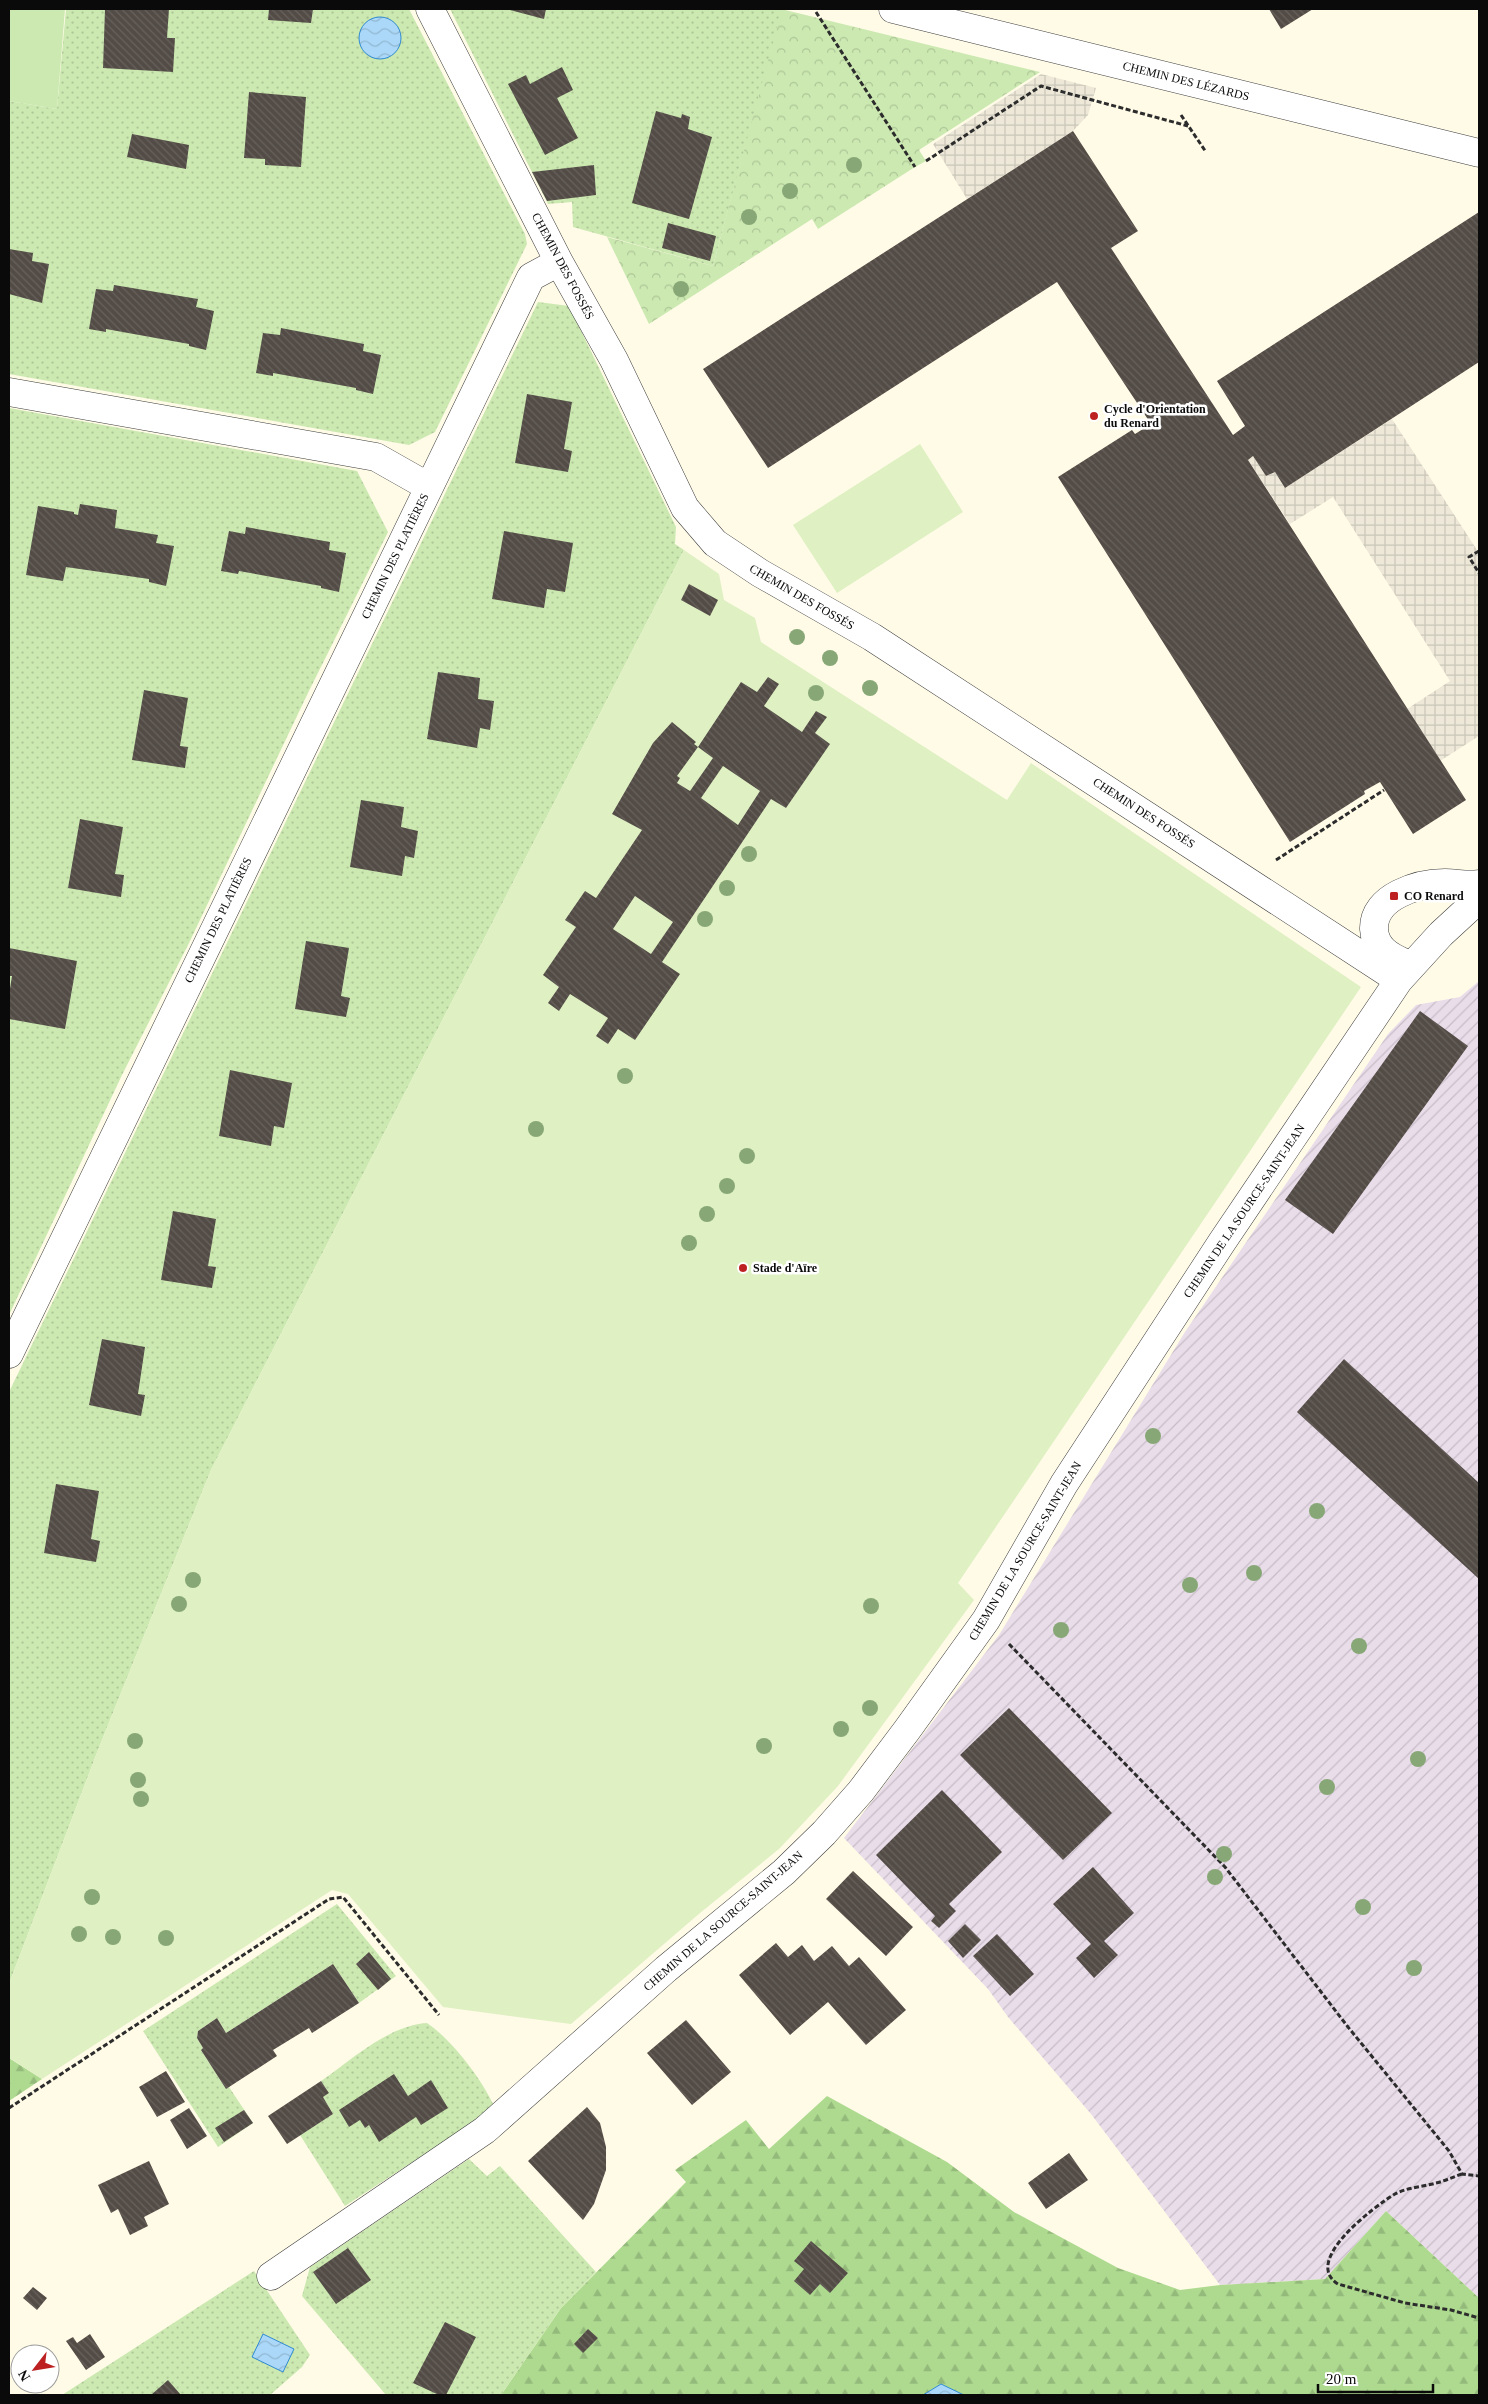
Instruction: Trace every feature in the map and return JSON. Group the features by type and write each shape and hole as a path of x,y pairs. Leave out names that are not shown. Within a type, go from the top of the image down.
{"street":[{"name":"CHEMIN DES FOSSÉS","path":"430,9 559,262 614,360 685,508 715,543 760,573 872,637 1405,973"},
{"name":"CHEMIN DES LÉZARDS","path":"893,9 1479,153"},
{"name":"CHEMIN DES PLATIÈRES","path":"9,1354 532,277 559,262"},
{"name":"CHEMIN DES PLATIÈRES","path":"9,392 376,457 429,487"},
{"path":"1405,973 1378,946 1374,928 1380,909 1394,896 1417,887 1443,883 1479,884"},
{"name":"CHEMIN DE LA SOURCE-SAINT-JEAN","path":"271,2276 485,2130 666,1969 784,1872 861,1791 986,1620 1064,1484 1216,1251 1405,973 1441,934 1479,899"}],"path":[{"path":"816,12 915,167"},
{"path":"926,160 1041,86 1188,126"},
{"path":"1479,551 1469,557 1479,573"},
{"path":"1280,857 1384,790"},
{"path":"986,1620 1225,1867 1348,2027 1449,2150 1462,2174"},
{"path":"9,2108 329,1899 343,1897 439,2015"},
{"path":"1479,2176 1462,2174 1396,2194 1360,2220 1331,2256 1327,2265 1332,2281 1338,2284 1405,2303 1451,2310 1479,2318"}],"shaded area":[{"path":"1041,74 1096,88 1088,115 1073,131 967,199 933,144"},
{"path":"1392,419 1479,553 1479,736 1440,761 1407,709 1450,681 1333,497 1290,524 1248,460 1253,456 1266,476 1275,472 1285,488"},
{"path":"1479,981 1479,2298 1386,2211 1325,2279 1220,2285 1091,2114 1008,2017 988,1989 844,1838 999,1635 1185,1332 1388,1034 1416,1005 1460,997"}],"green space":[{"path":"9,9 65,9 57,109 9,101"},
{"path":"66,9 409,9 525,234 527,244 435,432 409,445 9,374 9,101 57,109"},
{"path":"450,9 782,9 713,266 573,227 572,202 548,204"},
{"path":"781,9 1040,72 919,150 926,161 818,229 812,219 649,324 607,237 713,266"},
{"path":"538,302 569,306 676,527 675,544 684,550 211,1470 98,1750 9,1984 9,1392"},
{"path":"9,408 357,471 388,532 307,695 189,943 122,1075 9,1315"},
{"path":"920,444 963,512 837,593 793,525"},
{"name":"Stade d'Aïre","path":"684,550 719,574 724,600 755,618 761,642 1007,800 1031,763 1361,987 958,1583 974,1600 838,1786 779,1849 700,1913 571,2024 443,2007 348,1894 332,1890 42,2079 9,2058 9,1984 98,1750 211,1470"},
{"path":"337,1904 396,1976 359,2003 333,1964 226,2033 217,2018 198,2031 197,2038 203,2048 201,2050 226,2089 229,2087 253,2123 218,2147 143,2031"},
{"path":"427,2023 447,2040 466,2061 483,2085 495,2108 345,2206 300,2135 333,2114 323,2097 329,2093 321,2081 384,2037 412,2025"},
{"path":"9,2058 42,2079 9,2101"},
{"path":"827,2096 947,2162 1014,2212 1118,2268 1180,2290 1220,2285 1325,2279 1386,2211 1479,2298 1479,2395 964,2395 941,2384 923,2395 501,2395 561,2308 686,2182 675,2170 746,2120 769,2149"},
{"path":"469,2159 487,2176 500,2166 596,2272 561,2308 501,2395 386,2395 302,2296 310,2267"},
{"path":"254,2271 310,2355 302,2367 270,2395 62,2395"}],"water":[{"path":"380,17 395,23 401,38 395,53 380,59 365,53 359,38 365,23"},
{"path":"263,2334 294,2349 283,2372 252,2357"},
{"path":"941,2384 964,2395 923,2395"}],"building":[{"path":"105,9 169,9 167,38 175,38 173,72 103,68"},
{"path":"269,9 313,9 311,23 268,20"},
{"path":"506,9 546,9 544,19"},
{"path":"1269,9 1313,9 1281,29"},
{"path":"562,67 573,90 557,98 578,138 545,155 508,84 526,75 530,84"},
{"path":"249,92 306,97 301,167 265,165 265,159 244,158"},
{"path":"656,111 681,118 682,114 690,117 688,129 712,137 689,219 632,203"},
{"path":"1073,131 1138,231 1111,248 1233,435 1245,426 1217,381 1479,212 1479,362 1285,488 1275,472 1266,476 1253,456 1248,460 1466,800 1413,834 1380,782 1364,791 1365,794 1290,842 1058,477 1132,430 1135,434 1151,424 1057,282 768,468 703,369"},
{"path":"132,134 189,145 186,169 127,157"},
{"path":"594,165 596,195 547,201 532,172"},
{"path":"668,223 716,236 710,261 662,248"},
{"path":"9,249 33,253 32,261 49,264 42,303 9,294"},
{"path":"114,285 198,299 196,307 214,311 206,350 189,346 189,344 106,329 106,332 89,329 96,289 113,291"},
{"path":"281,328 364,344 363,351 381,355 373,394 356,390 356,388 273,373 273,376 256,373 263,333 280,335"},
{"path":"527,394 572,402 564,449 572,451 568,472 515,463"},
{"path":"80,504 117,510 115,528 158,535 156,543 174,546 166,586 149,582 149,579 66,567 63,581 26,575 38,506 74,512 74,514 78,515"},
{"path":"246,527 330,542 329,550 346,553 339,592 321,588 321,586 239,571 238,574 221,571 229,531 245,534"},
{"path":"504,531 573,543 565,592 547,589 544,608 492,599"},
{"path":"689,584 718,600 710,616 681,600"},
{"path":"438,672 480,678 478,699 494,701 490,730 480,728 477,748 427,739"},
{"path":"768,677 779,684 764,706 802,732 816,711 827,717 815,733 830,744 786,808 771,799 662,962 680,974 635,1040 618,1029 608,1044 596,1036 608,1018 570,994 559,1011 548,1003 559,987 543,975 576,927 565,920 585,891 596,898 642,830 612,814 653,743 672,722 696,742 694,744 698,747 741,682 757,692","holes":["698,747 713,758 690,791 677,783 680,778 677,776","723,766 760,791 738,825 701,798","635,896 673,922 651,954 613,929"]},
{"path":"144,690 188,698 180,746 188,747 185,768 132,760"},
{"path":"361,800 404,807 401,827 418,831 414,858 405,856 402,876 350,867"},
{"path":"80,819 123,827 115,874 124,875 121,897 68,888"},
{"path":"306,941 349,948 341,996 350,998 346,1017 295,1009"},
{"path":"9,948 77,961 65,1029 9,1019 9,995 12,976 9,976"},
{"path":"1420,1011 1468,1046 1333,1234 1285,1200"},
{"path":"230,1070 292,1083 284,1128 274,1126 271,1146 219,1136"},
{"path":"173,1211 216,1219 208,1266 216,1267 212,1288 161,1280"},
{"path":"102,1339 145,1347 138,1394 145,1395 141,1416 89,1405"},
{"path":"1344,1359 1479,1483 1479,1579 1297,1412"},
{"path":"56,1484 99,1491 91,1539 100,1541 96,1562 44,1553"},
{"path":"1009,1708 1112,1813 1063,1860 960,1755"},
{"path":"942,1790 1002,1852 949,1904 956,1911 939,1928 931,1921 935,1916 876,1855"},
{"path":"1093,1867 1134,1913 1104,1941 1118,1955 1094,1978 1076,1958 1091,1944 1053,1904"},
{"path":"853,1871 913,1927 886,1956 826,1899"},
{"path":"965,1924 981,1940 963,1958 948,1941"},
{"path":"997,1934 1034,1974 1010,1996 973,1956"},
{"path":"776,1943 788,1957 802,1945 814,1961 832,1946 849,1966 859,1957 906,2010 866,2045 828,2002 790,2035 739,1975"},
{"path":"369,1952 391,1979 378,1990 356,1964"},
{"path":"333,1964 359,2003 312,2033 309,2028 273,2050 277,2056 226,2089 201,2050 203,2048 197,2038 198,2031 217,2018 226,2033"},
{"path":"686,2020 731,2072 692,2105 647,2053"},
{"path":"166,2071 185,2102 157,2117 139,2087"},
{"path":"394,2074 408,2096 431,2080 448,2108 421,2125 416,2117 379,2142 369,2125 365,2128 360,2120 349,2127 339,2110"},
{"path":"321,2081 329,2093 323,2097 333,2114 287,2144 268,2116"},
{"path":"587,2107 600,2123 606,2147 606,2170 594,2204 583,2220 528,2161"},
{"path":"189,2108 207,2136 187,2149 170,2120"},
{"path":"244,2110 253,2123 224,2142 215,2128"},
{"path":"1069,2153 1088,2180 1046,2209 1028,2183"},
{"path":"149,2161 169,2204 144,2217 148,2226 130,2235 118,2209 111,2213 98,2185"},
{"path":"811,2241 848,2273 830,2293 820,2284 810,2295 794,2281 804,2269 794,2261"},
{"path":"348,2248 371,2280 336,2304 313,2272"},
{"path":"33,2287 47,2298 37,2310 23,2298"},
{"path":"445,2322 476,2337 446,2395 439,2395 413,2383"},
{"path":"588,2329 598,2338 583,2353 574,2344"},
{"path":"90,2334 105,2357 86,2370 66,2341 73,2337 77,2343"},
{"path":"168,2380 181,2395 151,2395"}],"place":[{"name":"Cycle d'Orientation du Renard","path":"1094,416"},
{"name":"CO Renard","path":"1394,896"},
{"name":"Stade d'Aïre","path":"743,1268"}]}
